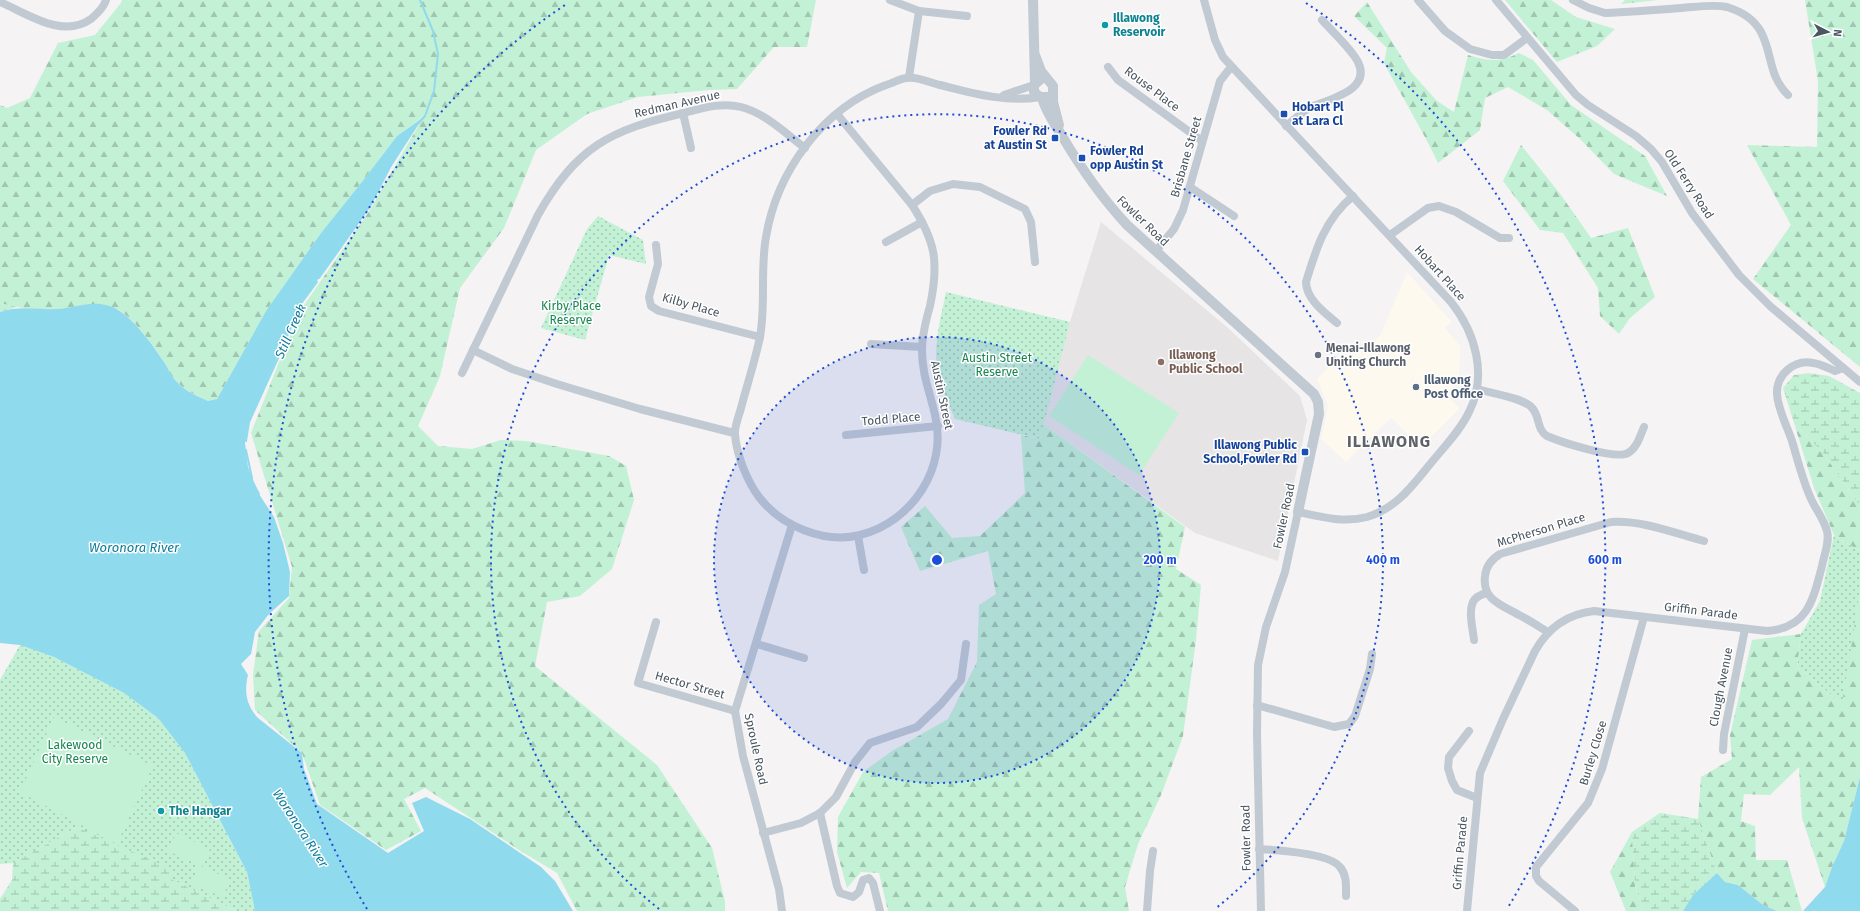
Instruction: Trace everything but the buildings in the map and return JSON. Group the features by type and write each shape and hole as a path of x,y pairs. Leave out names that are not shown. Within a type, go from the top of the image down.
{"street":[{"path":"0,2 53,26 68,27 84,24 95,16 105,4 106,0"},
{"path":"890,0 918,11 967,16"},
{"path":"1033,0 1035,55 1034,92 1041,98"},
{"name":"Hobart Place","path":"1204,0 1216,44 1223,57 1451,302 1463,318 1471,334 1475,350 1478,370 1477,389 1473,404 1464,421 1403,497 1391,506 1373,514 1350,520 1329,519 1298,512"},
{"path":"1418,0 1445,31 1470,49 1492,55 1504,55 1526,38"},
{"name":"Old Ferry Road","path":"1496,0 1526,38 1582,101 1636,136 1652,149 1692,213 1739,275 1770,306 1843,368"},
{"path":"1573,0 1589,8 1605,13 1705,6 1727,7 1753,20 1761,31 1767,46 1775,78 1779,86 1788,95"},
{"path":"918,11 909,77 984,96 1019,99 1048,97 1053,86 1041,71 1035,55"},
{"path":"1286,126 1311,108 1334,99 1352,89 1359,77 1359,66 1355,56 1322,20"},
{"name":"Rouse Place","path":"1108,67 1118,80 1202,141"},
{"name":"Brisbane Street","path":"1156,251 1178,222 1190,187 1220,80 1231,67"},
{"name":"Austin Street","path":"837,114 912,205 931,239 936,270 934,288 922,347 922,367 926,387 933,404 938,426 938,442 931,474 913,504 886,523 858,536 827,536 792,525 774,512 759,497 743,468 734,433 760,337 766,237 774,205 785,178 805,148 837,114 849,104 871,91 909,77"},
{"path":"999,97 1035,84 1041,79 1048,80"},
{"name":"Fowler Road","path":"1052,91 1054,107 1061,134"},
{"name":"Fowler Road","path":"1041,98 1054,126 1061,134 1082,169 1105,201 1127,225 1308,387 1316,398 1319,406 1318,418 1283,579 1266,627 1260,652 1257,682 1257,705 1261,911"},
{"name":"Redman Avenue","path":"462,373 538,215 552,190 568,170 585,153 610,137 646,122 715,106 741,107 758,113 805,148"},
{"path":"683,113 691,148"},
{"path":"912,205 930,191 953,184 980,187 1025,209 1031,222 1035,262"},
{"path":"1190,187 1234,216"},
{"path":"1337,323 1308,293 1306,282 1330,221 1340,206 1353,196"},
{"path":"1390,235 1428,208 1440,206 1456,212 1500,238 1509,238"},
{"path":"886,242 922,222"},
{"name":"Kilby Place","path":"656,245 658,264 649,297 651,306 659,311 760,337"},
{"path":"872,344 922,347"},
{"path":"473,350 512,369 557,384 734,433"},
{"name":"Griffin Parade","path":"1467,911 1477,798 1483,764 1535,651 1548,632 1568,617 1585,612 1605,611 1767,631 1793,624 1807,610 1814,595 1828,540 1825,525 1808,491 1781,409 1777,394 1778,385 1787,370 1799,364 1812,363 1835,372 1843,368"},
{"path":"1843,368 1860,382"},
{"path":"1477,389 1528,404 1535,411 1541,430 1547,436 1606,453 1622,455 1630,451 1636,444 1644,427"},
{"name":"Todd Place","path":"846,435 938,426"},
{"name":"McPherson Place","path":"1487,593 1485,578 1487,568 1490,563 1500,554 1611,522 1634,522 1704,541"},
{"name":"Sproule Road","path":"782,911 779,889 742,750 735,711 749,663 757,644 792,525"},
{"path":"858,536 864,570"},
{"path":"1474,640 1472,611 1473,603 1476,599 1487,593 1502,607 1518,614 1548,632"},
{"name":"Burley Close","path":"1575,911 1539,881 1536,876 1536,867 1552,845 1581,812 1593,793 1602,769 1644,617"},
{"name":"Hector Street","path":"656,622 638,683 735,711"},
{"name":"Clough Avenue","path":"1724,750 1724,734 1745,629"},
{"path":"757,644 804,658"},
{"path":"764,832 802,823 820,813 836,797 855,762 870,743 917,727 941,704 961,680 966,644"},
{"path":"1257,705 1334,727 1349,724 1356,716 1370,669 1372,654"},
{"path":"1469,731 1449,757 1448,768 1452,781 1457,790 1477,798"},
{"path":"820,813 840,894 853,897 859,892 863,880 869,878 873,883 880,911"},
{"path":"1259,849 1303,854 1337,863 1346,877 1346,896"},
{"path":"1147,911 1153,851"}],"shaded area":[{"name":"Illawong Public School","path":"1101,222 1227,327 1300,396 1307,420 1278,561 1195,533 1043,424 1070,322"},
{"path":"1407,272 1452,322 1445,328 1460,346 1459,381 1446,394 1460,408 1421,447 1391,418 1346,462 1321,439 1328,406 1317,379 1350,345 1365,353 1381,334"}],"green space":[{"path":"122,0 816,0 807,47 774,47 737,89 709,90 638,97 587,114 536,150 504,228 460,288 440,376 418,426 438,446 472,449 501,440 526,441 609,456 626,466 634,500 612,569 580,596 547,602 535,666 657,765 712,848 725,902 725,911 577,911 557,873 519,850 425,788 404,799 421,831 386,850 320,805 302,753 255,710 253,675 259,631 289,598 292,567 251,433 302,308 368,213 424,116 397,136 321,233 266,311 217,399 208,401 188,391 177,382 141,330 128,317 115,308 108,305 94,304 51,310 21,308 0,303 0,105 7,108 30,98 58,43 95,35"},
{"path":"1505,0 1551,0 1576,17 1615,29 1597,46 1557,62"},
{"path":"1625,0 1658,0 1621,4"},
{"path":"1805,0 1860,0 1860,367 1753,279 1791,225 1747,145 1817,147 1818,81"},
{"path":"1367,2 1411,72 1437,101 1454,112 1468,55 1488,60 1499,60 1519,53 1533,60 1571,105 1645,156 1667,196 1614,174 1580,139 1547,110 1508,87 1485,98 1480,130 1438,163 1384,63 1387,48 1354,16"},
{"path":"1521,145 1561,195 1591,238 1628,228 1655,297 1630,318 1619,334 1600,316 1598,288 1563,233 1540,230 1503,181"},
{"name":"Kirby Place Reserve","path":"598,216 643,240 646,264 609,255 585,340 541,328 587,229"},
{"name":"Austin Street Reserve","path":"946,292 1070,322 1040,439 955,419 940,381 936,359 937,337"},
{"path":"0,303 17,307 0,312"},
{"path":"1088,355 1179,413 1139,475 1049,416"},
{"path":"1809,373 1829,376 1860,393 1860,506 1824,454 1794,423 1783,388 1794,375"},
{"path":"1794,423 1824,454 1860,506 1860,551 1834,535 1814,488"},
{"path":"1043,424 1185,527 1176,569 1201,585 1196,640 1183,736 1161,795 1138,844 1125,887 1129,911 888,911 879,873 861,872 847,888 837,852 838,817 863,772 892,751 948,719 977,662 979,605 996,594 988,551 920,571 901,527 925,506 952,538 980,536 1025,493 1021,435 1040,439"},
{"path":"1834,535 1860,551 1860,592 1843,705 1797,666 1801,634 1820,601"},
{"path":"1860,592 1860,777 1844,841 1825,887 1802,818 1799,767 1770,795 1744,794 1741,821 1755,826 1756,860 1787,860 1802,911 1777,911 1763,905 1738,885 1725,882 1717,873 1698,819 1701,777 1732,759 1730,735 1752,640 1801,634 1797,666 1842,704"},
{"name":"Lakewood City Reserve","path":"20,645 54,657 124,693 158,718 185,753 247,872 255,911 236,911 171,879 77,827 13,863 0,864 0,680"},
{"path":"54,717 153,766 117,844 20,792"},
{"path":"1660,813 1698,819 1717,873 1693,895 1683,911 1644,911 1635,886 1632,832"},
{"path":"77,827 171,869 171,879 236,911 0,911 0,899 12,880 13,863"},
{"path":"1632,832 1635,886 1644,911 1626,911 1610,872"},
{"path":"176,833 210,849 202,867 230,879 223,897 191,884 199,865 168,851"}],"water":[{"name":"Woronora River","path":"425,116 417,125 390,167 370,206 300,305 248,425 245,443 248,467 259,494 274,517 283,543 290,572 289,596 269,614 255,632 251,654 241,664 248,675 246,687 247,698 251,708 258,718 302,753 304,769 317,804 388,853 424,831 412,803 426,797 470,819 541,867 555,881 573,911 255,911 247,872 185,753 158,718 124,693 54,657 20,645 0,643 0,312 21,308 58,309 88,304 100,304 114,308 123,313 139,328 180,385 191,393 208,401 217,399 266,311 321,233 397,136"},
{"path":"1860,777 1860,911 1803,911 1825,887 1844,841"},
{"path":"1717,873 1725,882 1738,885 1763,905 1777,911 1683,911 1693,895"}],"waterway":[{"name":"Still Creek","path":"319,278 370,206 390,167 417,125 425,116 434,91 438,54 433,31 420,0"},
{"name":"Still Creek","path":"290,330 300,305 317,282"},
{"name":"Still Creek","path":"279,354 288,334"},
{"name":"Still Creek","path":"246,441 249,422 278,358"},
{"name":"Still Creek","path":"246,450 252,478"},
{"name":"Still Creek","path":"253,483 259,494 257,496"}],"place":[{"name":"Illawong Reservoir","path":"1105,25"},
{"name":"Hobart Pl at Lara Cl","path":"1284,114"},
{"name":"Fowler Rd at Austin St","path":"1055,138"},
{"name":"Fowler Rd opp Austin St","path":"1082,158"},
{"name":"Menai-Illawong Uniting Church","path":"1318,355"},
{"name":"Illawong Public School","path":"1161,362"},
{"name":"Illawong Post Office","path":"1416,387"},
{"name":"Illawong Public School,Fowler Rd","path":"1305,452"},
{"name":"The Hangar","path":"161,811"}],"district":[{"name":"ILLAWONG","path":"1389,441"}]}
